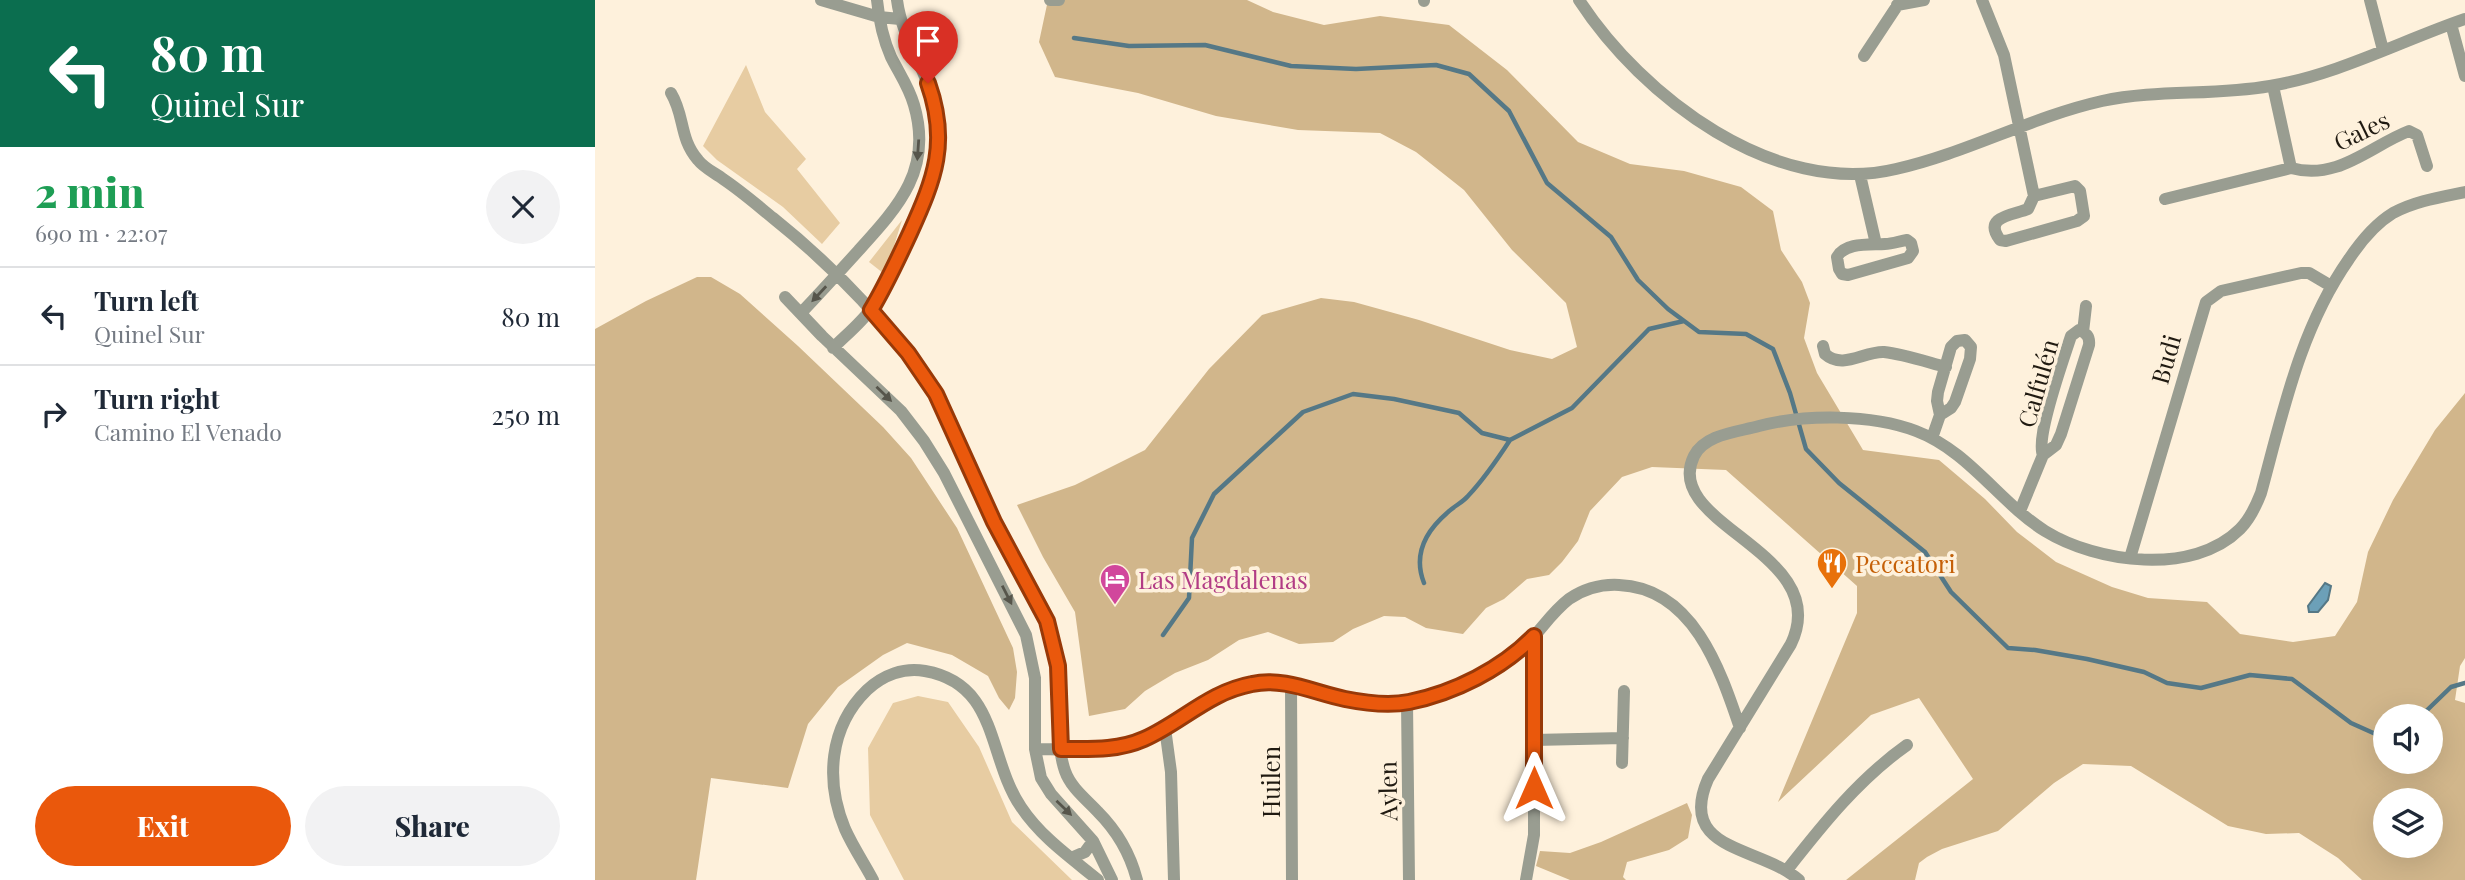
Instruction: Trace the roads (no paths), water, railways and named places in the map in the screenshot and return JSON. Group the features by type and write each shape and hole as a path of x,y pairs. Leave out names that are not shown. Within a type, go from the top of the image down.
{"street":[{"path":"821,0 879,17 900,19"},
{"path":"801,313 898,205 910,184 918,161 919,131 915,106 887,47 877,0"},
{"path":"834,348 871,310 894,270 929,192 939,153 939,126 933,98 900,19 897,0"},
{"path":"1050,0 1059,0"},
{"path":"1579,0 1612,43 1649,80 1694,116 1734,143 1766,158 1796,167 1860,175 1934,159 2074,108 2125,96 2273,86 2311,76 2465,19"},
{"path":"1864,56 1899,3 1924,0"},
{"path":"1982,0 2004,55 2034,196 2028,209 1998,219 1997,236 2000,240 2006,241 2077,222 2084,216 2080,191 2074,186 2034,196"},
{"path":"2370,0 2383,50"},
{"path":"2451,24 2465,76"},
{"path":"2273,86 2291,168"},
{"path":"671,93 680,109 681,126 687,144 699,162 777,221 838,274 908,353 936,394 994,522 1047,621 1058,666 1061,749 1066,773 1072,784 1117,834 1129,856 1137,880"},
{"name":"Gales","path":"2165,199 2291,168 2312,171 2345,164 2409,131 2417,135 2427,166"},
{"path":"1860,175 1876,244"},
{"path":"1799,880 1772,862 1724,844 1710,833 1702,822 1700,810 1704,789 1794,638 1798,605 1786,578 1704,504 1694,489 1690,474 1694,456 1710,440 1819,416 1902,426 1932,438 1955,453 2044,530 2070,544 2130,558 2163,560 2192,555 2225,541 2246,523 2262,493 2296,365 2332,286 2361,243 2391,214 2418,203 2465,192"},
{"path":"1907,240 1911,243 1913,253 1908,258 1848,275 1840,272 1837,257 1840,252 1876,244 1907,240"},
{"name":"Budi","path":"2130,558 2206,302 2221,291 2301,273 2312,275 2332,286"},
{"path":"785,297 834,348 888,397 925,441 944,473 1021,622 1030,648 1034,670 1035,749 1041,778 1093,841 1112,880"},
{"name":"Calfulén","path":"2083,332 2086,306"},
{"name":"Calfulén","path":"2020,511 2043,455 2056,445 2061,434 2089,345 2088,337 2078,330 2071,336 2043,432 2043,455"},
{"path":"1932,438 1940,415 1937,401 1945,367 1953,343 1961,339 1969,342 1970,359 1955,402 1940,415"},
{"path":"1823,346 1825,354 1834,360 1844,361 1885,352 1945,367"},
{"path":"1035,749 1118,747 1144,739 1196,706 1233,689 1257,682 1291,685 1363,702 1407,702 1449,689 1508,659 1568,600 1590,589 1627,585 1652,593 1677,608 1697,629 1711,655 1740,728"},
{"path":"1526,880 1534,835 1534,636"},
{"path":"873,880 841,818 834,789 833,759 847,715 861,696 879,680 908,670 929,671 941,675 953,680 973,696 988,720 1000,764 1013,794 1038,829 1098,880"},
{"name":"Huilen","path":"1291,685 1292,880"},
{"path":"1622,763 1624,691"},
{"name":"Aylen","path":"1407,702 1409,880"},
{"path":"1165,727 1171,772 1174,880"},
{"path":"1534,740 1623,738"},
{"path":"1787,870 1841,803 1878,767 1907,745"},
{"path":"1071,858 1085,852 1093,841"}],"water":[{"path":"2325,583 2331,586 2328,600 2318,612 2309,612 2308,606"}],"waterway":[{"path":"1074,38 1129,46 1205,45 1291,66 1356,69 1436,65 1469,74 1509,111 1547,183 1611,237 1638,280 1668,309 1699,332 1746,334 1773,349 1790,393 1806,449 1839,483 1925,552 1951,592 2008,648 2087,659 2144,672 2167,683 2201,688 2250,675 2292,679 2351,723 2373,733"},
{"path":"1163,635 1189,598 1192,538 1214,494 1303,412 1353,394 1394,399 1459,413 1482,433 1510,440 1572,408 1649,329 1684,321"},
{"path":"1424,583 1420,563 1427,536 1439,520 1474,490 1510,440"},
{"path":"2433,704 2451,687 2465,683"}],"place":[{"name":"Peccatori","path":"1832,590"},
{"name":"Las Magdalenas","path":"1115,606"}]}
